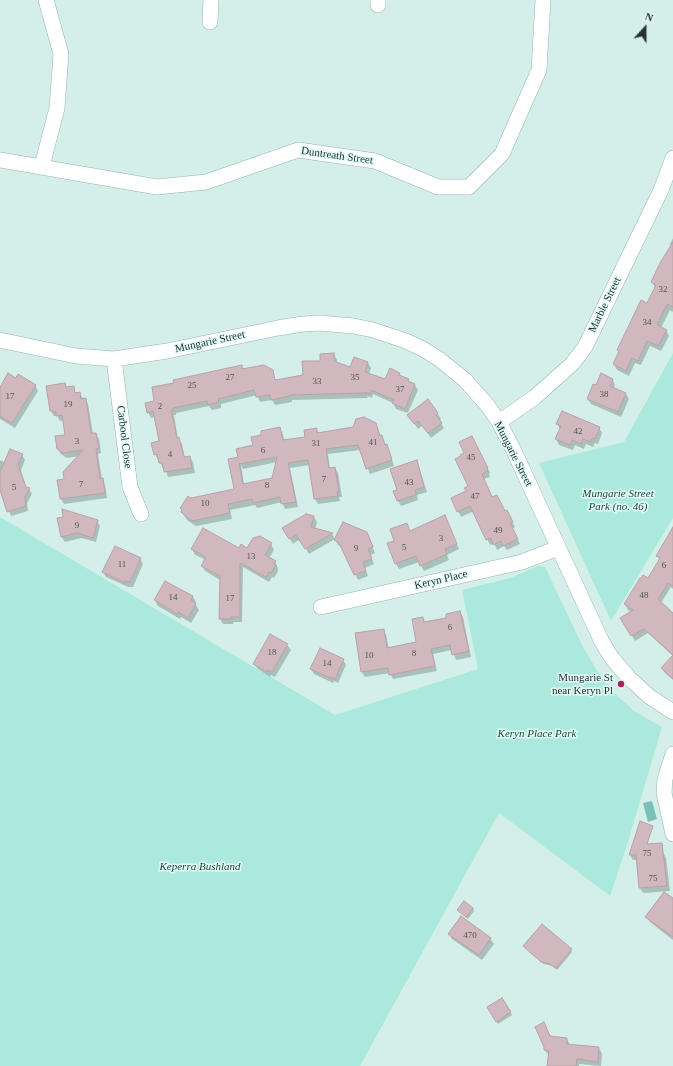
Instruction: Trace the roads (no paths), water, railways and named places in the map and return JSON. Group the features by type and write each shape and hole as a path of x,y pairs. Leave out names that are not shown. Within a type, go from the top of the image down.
{"street":[{"path":"42,166 57,108 61,54 46,0"},
{"path":"210,22 212,0"},
{"name":"Duntreath Street","path":"0,160 42,166 157,187 206,182 298,150 375,161 438,187 469,186 502,154 540,70 543,0"},
{"name":"Marble Street","path":"499,422 536,397 572,364 585,347 667,193 673,158"},
{"name":"Mungarie Street","path":"0,340 76,356 114,359 161,353 303,324 319,323 354,326 373,330 406,341 423,349 440,359 465,380 488,406 499,422 513,450 595,629 612,657 629,678 660,705 673,712"},
{"name":"Carbool Close","path":"114,359 130,487 141,514"},
{"name":"Keryn Place","path":"321,607 522,562 558,548"},
{"path":"672,825 666,807 664,788 666,775 673,754"}],"water":[{"path":"652,801 657,819 648,822 643,803"}],"place":[{"name":"Mungarie St near Keryn Pl","path":"621,684"}],"park label":[{"name":"Mungarie Street Park (no. 46)","path":"618,500"},
{"name":"Keryn Place Park","path":"537,734"},
{"name":"Keperra Bushland","path":"200,867"}]}
